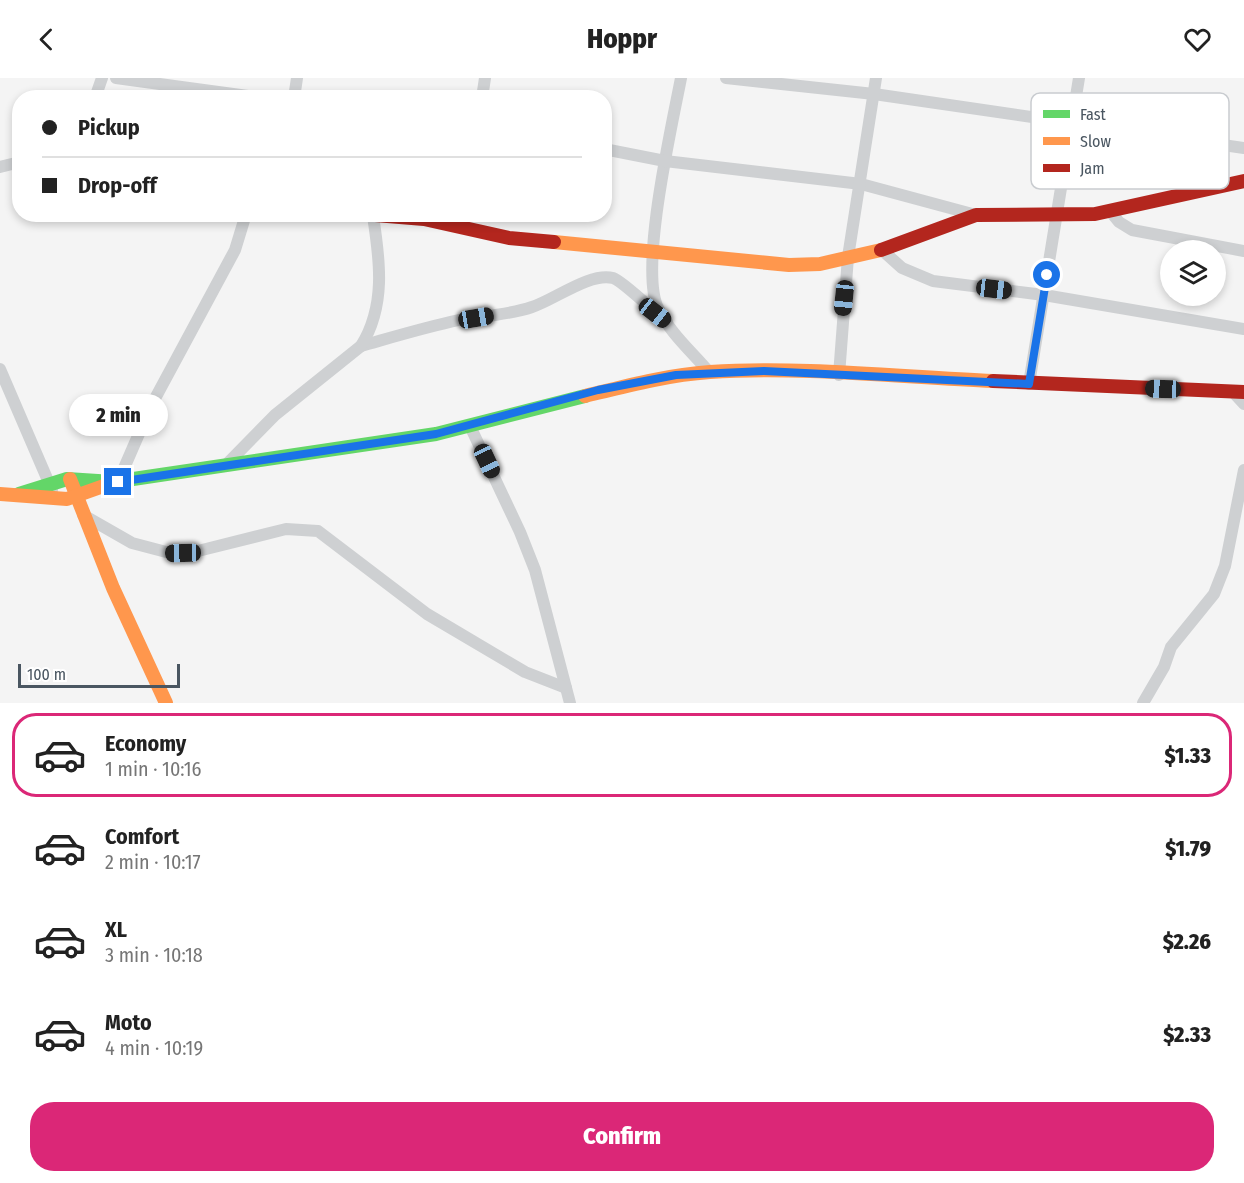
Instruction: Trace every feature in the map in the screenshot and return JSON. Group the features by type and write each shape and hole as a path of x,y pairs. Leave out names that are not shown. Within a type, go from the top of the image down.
{"main road":[{"path":"1229,184 1244,181"},
{"path":"466,222 508,238 789,265 820,264 882,250 976,215 1058,216 1110,211 1208,189"},
{"path":"0,494 18,494 55,500 76,496 115,482 372,445 470,426 598,390 676,375 709,372 764,371 1238,392"},
{"path":"18,494 50,482 70,479 115,482"},
{"path":"70,479 127,619 166,703"}],"street":[{"path":"116,78 204,90"},
{"path":"681,78 665,160 653,252 653,292 657,307 667,322 709,372"},
{"path":"726,78 874,94 1031,118"},
{"path":"840,375 848,258 876,78"},
{"path":"1076,93 1078,78"},
{"path":"1229,146 1244,148"},
{"path":"612,150 665,160 861,184 976,215"},
{"path":"1029,384 1062,189"},
{"path":"1110,211 1119,222 1132,230 1244,251"},
{"path":"115,482 151,406 235,250 244,222"},
{"path":"361,346 371,325 380,284 380,258 370,222"},
{"path":"882,250 902,268 921,277 1244,329"},
{"path":"225,466 275,415 361,346 458,321 531,308 579,285 602,278 612,278 622,282 667,322"},
{"path":"0,369 50,482 55,500"},
{"path":"1238,392 1244,404"},
{"path":"470,426 520,532 535,570 545,599 570,703"},
{"path":"1143,703 1164,667 1171,647 1214,594 1225,566 1244,470"},
{"path":"83,515 132,543 170,553 198,551 286,529 318,531 427,614 525,672 566,688"}],"traffic: fast":[{"path":"19,494 67,479 113,482 436,434 585,396"}],"traffic: slow":[{"path":"554,242 789,265 820,264 881,250"},
{"path":"585,396 647,381 710,372 744,370 815,371 993,381"},
{"path":"70,479 113,588 166,703"},
{"path":"0,494 67,499 112,483"}],"traffic: jam":[{"path":"1229,184 1244,181"},
{"path":"881,250 976,215 1095,214 1208,189"},
{"path":"437,222 509,238 554,242"},
{"path":"993,381 1244,392"}],"route":[{"path":"118,482 436,434 598,390 676,375 764,371 1029,384 1047,275"}]}
